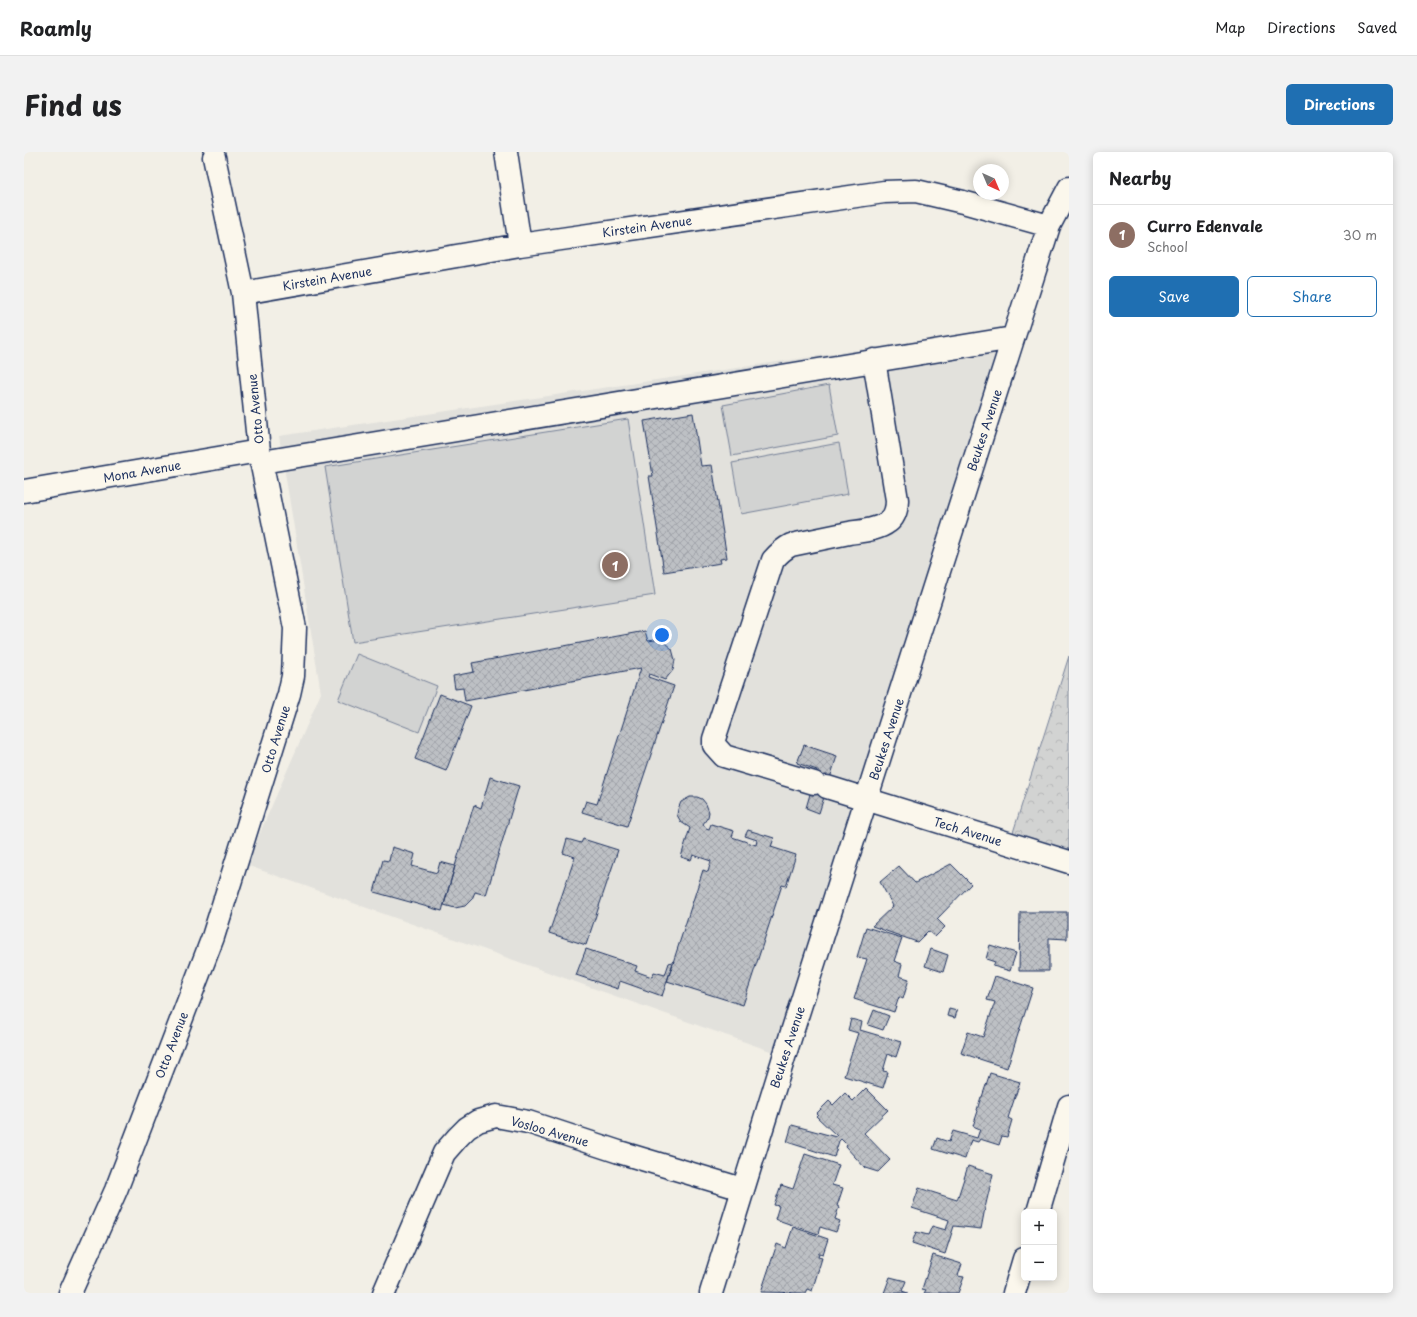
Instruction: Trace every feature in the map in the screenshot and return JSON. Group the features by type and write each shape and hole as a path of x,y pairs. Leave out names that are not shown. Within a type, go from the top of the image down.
{"street":[{"path":"506,152 520,245"},
{"name":"Otto Avenue","path":"70,1293 116,1190 213,937 289,694 293,676 295,628 260,456 243,293 214,157"},
{"name":"Beukes Avenue","path":"711,1293 742,1189 1049,226 1069,188"},
{"name":"Kirstein Avenue","path":"243,293 520,245 884,192 916,191 963,202 1049,226"},
{"name":"Mona Avenue","path":"24,490 260,456 1013,338"},
{"name":"Tech Avenue","path":"874,360 897,500 895,515 883,526 791,545 783,548 773,560 714,739 714,745 718,752 724,756 1069,862"},
{"path":"1039,1209 1069,1106"},
{"name":"Vosloo Avenue","path":"384,1293 444,1153 467,1128 478,1121 496,1116 528,1122 619,1152 742,1189"},
{"path":"1014,1293 1021,1269"}],"shaded area":[{"path":"1006,328 773,1052 246,865 321,693 279,436"}],"green space":[{"path":"829,385 838,436 732,456 723,405"},
{"path":"628,419 655,595 353,642 325,467"},
{"path":"839,443 848,494 741,514 732,463"},
{"path":"357,654 437,686 419,732 338,700"},
{"path":"1069,656 1069,861 1010,842"}],"building":[{"path":"693,413 701,466 712,465 727,558 720,559 721,563 664,572 649,476 653,476 644,421"},
{"path":"645,631 648,641 655,640 665,643 672,649 675,660 673,670 665,680 649,674 648,677 674,686 627,826 582,812 586,801 597,804 641,668 465,701 463,688 455,689 453,676 474,672 472,663"},
{"path":"440,694 471,706 446,771 415,759"},
{"path":"804,745 837,756 819,813 806,808 817,770 797,763"},
{"path":"490,777 519,786 486,895 475,892 472,899 465,906 455,908 444,905 474,805 481,808"},
{"path":"690,797 702,799 706,804 709,812 708,817 703,824 706,828 709,829 711,824 734,831 732,837 756,845 757,840 745,836 748,830 774,838 771,847 796,855 786,886 782,885 743,1005 667,981 703,870 708,872 711,861 693,855 691,860 681,857 690,828 681,822 677,815 681,802"},
{"path":"567,839 581,843 583,839 618,850 586,945 549,933 575,857 563,853"},
{"path":"392,847 415,854 412,866 437,873 440,862 455,866 442,911 374,892 383,860 389,861"},
{"path":"951,864 971,884 937,919 945,927 935,937 928,931 917,942 872,926 893,906 880,882 899,866 915,883"},
{"path":"1020,912 1067,912 1067,939 1049,938 1049,971 1019,971"},
{"path":"866,927 902,938 894,961 902,964 899,976 909,979 903,999 899,997 894,1012 854,999 867,959 857,957"},
{"path":"990,945 1016,953 1010,971 993,966 995,962 986,959"},
{"path":"586,949 637,966 635,971 652,977 654,972 665,975 669,963 674,961 662,996 620,981 618,989 576,975"},
{"path":"931,949 948,955 943,972 925,966"},
{"path":"995,976 1033,988 1007,1068 961,1053 968,1032 983,1037 995,1002 987,1000"},
{"path":"949,1009 957,1011 955,1018 947,1016"},
{"path":"874,1010 889,1016 883,1030 868,1025"},
{"path":"851,1019 862,1022 860,1030 901,1042 896,1057 888,1054 883,1071 888,1072 883,1088 844,1076 858,1033 848,1030"},
{"path":"990,1073 1020,1082 1008,1118 1012,1120 1007,1137 1002,1136 999,1145 980,1139 978,1142 971,1140 965,1159 933,1149 937,1138 949,1142 953,1131 977,1138 980,1129 973,1126 981,1097"},
{"path":"866,1088 888,1110 864,1133 890,1160 878,1172 865,1168 846,1147 847,1145 841,1139 834,1157 787,1142 792,1125 836,1137 837,1136 816,1116 818,1114 817,1113 829,1101 833,1105 845,1093 853,1101"},
{"path":"805,1154 839,1165 832,1185 843,1188 837,1206 839,1207 835,1219 840,1221 836,1232 820,1227 818,1234 775,1219 779,1206 774,1205 781,1185 793,1189"},
{"path":"968,1166 993,1174 981,1229 954,1226 945,1254 912,1243 916,1232 928,1235 932,1226 946,1230 949,1220 912,1208 919,1188 957,1200"},
{"path":"793,1227 828,1239 823,1254 819,1253 818,1257 822,1258 812,1291 807,1289 805,1293 761,1292 777,1244 786,1248"},
{"path":"933,1255 962,1264 958,1276 964,1277 958,1293 924,1293 926,1290 922,1289"},
{"path":"890,1277 906,1281 902,1291 908,1293 884,1293"}],"place":[{"name":"Curro Edenvale","path":"615,565"}]}
